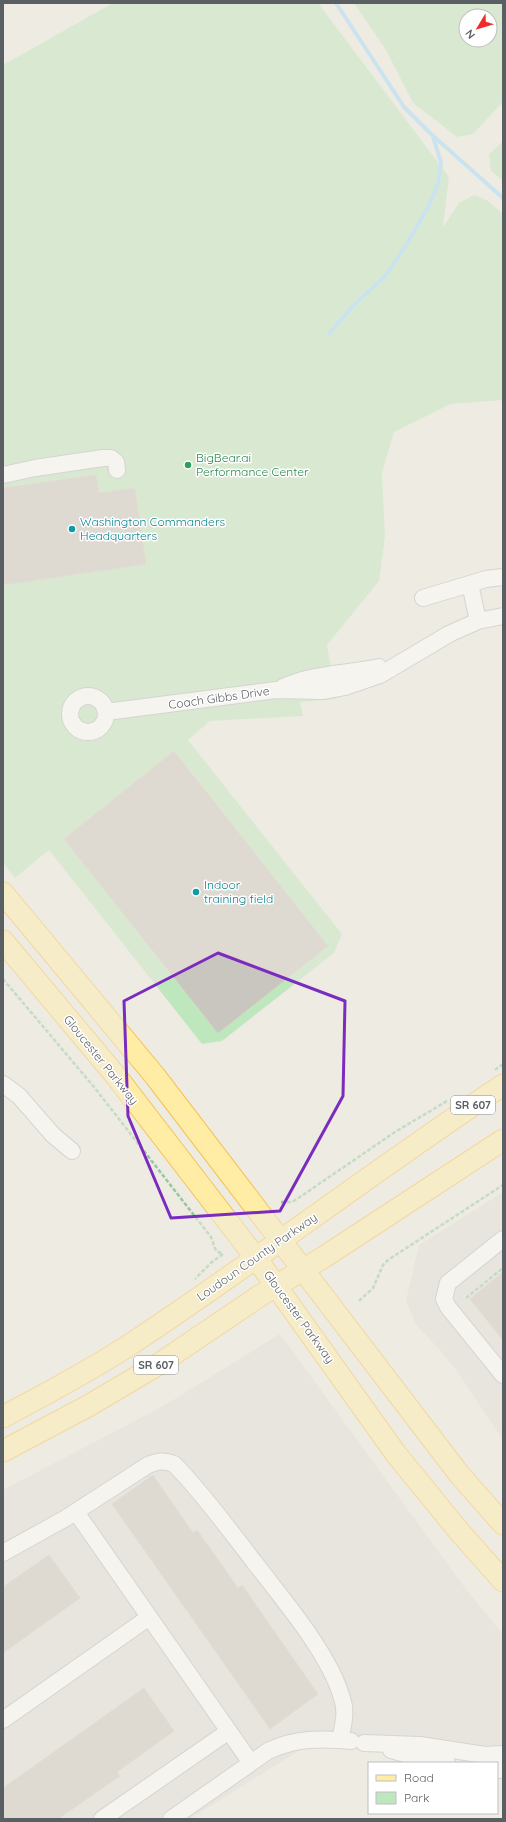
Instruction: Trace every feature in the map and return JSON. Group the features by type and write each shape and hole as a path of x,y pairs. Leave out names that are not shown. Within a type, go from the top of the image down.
{"main road":[{"path":"3,892 155,1076 459,1474 503,1524"},
{"name":"Gloucester Parkway","path":"3,941 116,1076 256,1258 396,1454 453,1524 503,1581"},
{"name":"Loudoun County Parkway","path":"3,1417 77,1377 134,1342 282,1241 497,1079"},
{"name":"SR 607","path":"3,1451 88,1406 159,1364 276,1285 324,1257 503,1140"}],"street":[{"path":"3,476 35,468 103,458 111,458 116,462 117,470"},
{"path":"423,598 470,584 503,577"},
{"path":"470,584 478,621"},
{"name":"Coach Gibbs Drive","path":"106,712 162,706 276,690 298,680 318,675 368,670 399,664 449,634 478,621 503,616"},
{"path":"3,1084 18,1096 53,1135 72,1151"},
{"path":"503,1239 448,1283 444,1298 448,1307 503,1375"},
{"path":"3,1553 76,1512 148,1465 156,1461 165,1461 174,1464 232,1534 321,1654 339,1688 345,1709 346,1741 318,1739 288,1743 268,1751 171,1819"},
{"path":"76,1512 148,1618 251,1763"},
{"path":"3,1720 148,1618"},
{"path":"102,1819 229,1731"},
{"path":"440,1762 427,1760 364,1743 420,1745 485,1755 503,1754"}],"path":[{"path":"3,979 94,1087 211,1237 216,1251 223,1254 212,1262 194,1280"},
{"path":"497,1079 503,1064"},
{"path":"281,1202 292,1202 300,1198 395,1132 453,1098"},
{"path":"359,1301 373,1288 382,1265 388,1260 503,1185"},
{"path":"466,1298 503,1268"}],"highlighted area":[{"path":"218,953 345,1001 343,1096 280,1211 171,1218 128,1116 124,1001"}],"shaded area":[{"path":"503,1192 503,1440 459,1374 440,1350 416,1325 406,1300 419,1245"},
{"path":"280,1334 468,1592 503,1634 503,1749 473,1756 327,1733 190,1819 3,1819 3,1490 165,1405"}],"green space":[{"name":"BigBear.ai Performance Center","path":"113,3 318,3 449,177 443,227 459,203 474,195 488,201 503,214 503,400 451,404 394,432 382,473 385,537 379,581 327,645 336,699 300,702 303,716 210,721 188,740 342,934 334,953 222,1041 202,1044 49,850 15,878 3,863 3,65"},
{"path":"354,3 503,3 503,102 473,134 457,137 413,103 386,50"},
{"path":"503,141 503,181 491,171 489,154"}],"building":[{"name":"Washington Commanders Headquarters","path":"96,475 99,493 135,488 146,564 3,585 3,488"},
{"name":"Indoor training field","path":"174,751 328,946 218,1033 64,839"},
{"path":"503,1272 503,1340 470,1299"},
{"path":"153,1475 193,1533 197,1530 238,1588 242,1585 318,1694 270,1729 112,1504"},
{"path":"49,1555 80,1598 3,1653 3,1587"},
{"path":"144,1688 174,1731 117,1772 120,1776 58,1819 3,1819 3,1788"}],"waterway":[{"path":"336,3 404,107 431,134 503,198"},
{"path":"329,334 352,307 386,275 405,247 428,207 438,184 441,162 433,137"}],"place":[{"name":"BigBear.ai Performance Center","path":"188,465"},
{"name":"Washington Commanders Headquarters","path":"72,529"},
{"name":"Indoor training field","path":"196,892"}]}
